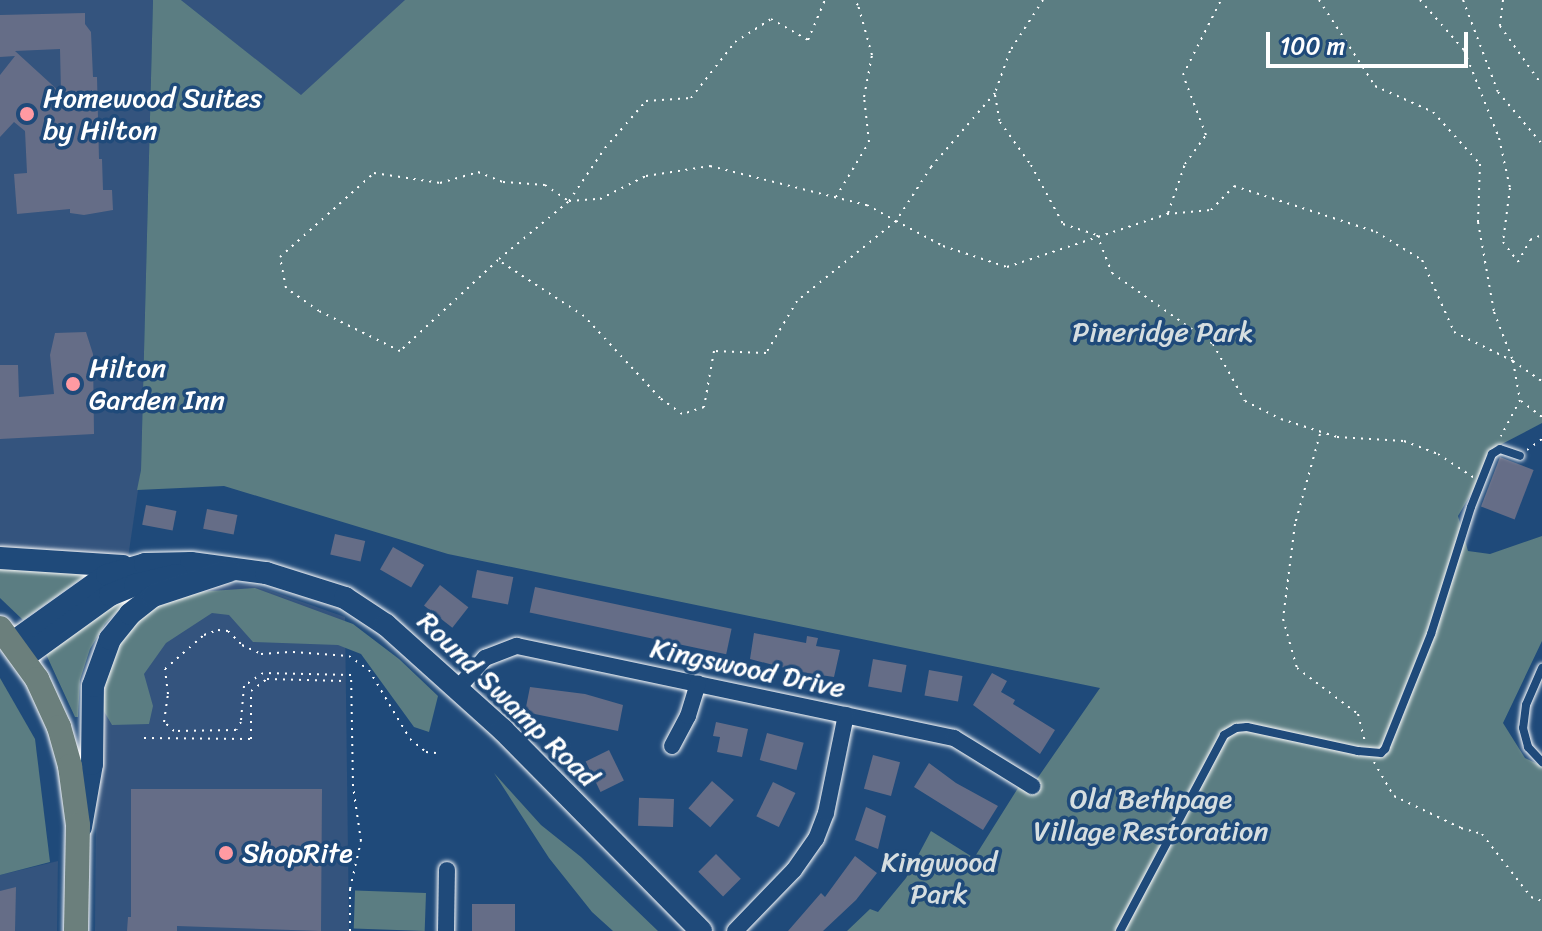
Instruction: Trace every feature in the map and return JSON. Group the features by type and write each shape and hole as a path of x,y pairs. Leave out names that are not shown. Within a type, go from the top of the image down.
{"main road":[{"path":"0,558 128,567"},
{"name":"Round Swamp Road","path":"12,642 97,581 128,567 191,563 238,569 266,573 345,598 386,625 503,730 701,931"},
{"path":"78,844 92,764 93,686 110,639 130,614 153,596 238,569"},
{"name":"Round Swamp Road","path":"12,642 126,588 176,575 238,569"},
{"path":"12,642 63,741 75,792 78,844 76,931"}],"street":[{"name":"Kingswood Drive","path":"457,689 485,658 517,646 954,738 1032,786"},
{"path":"672,746 688,716 698,684"},
{"path":"735,931 794,870 816,839 826,813 846,715"},
{"path":"446,931 447,870"}],"lane":[{"path":"1120,931 1224,735 1236,728 1247,727 1368,753 1381,753 1385,749 1406,700 1492,454 1500,449 1520,456"},
{"path":"1542,668 1526,705 1523,728 1528,747 1542,762"}],"path":[{"path":"825,0 808,40 771,19 735,42 691,98 646,101 605,148 569,201 498,260 400,351 319,311 286,288 280,257 374,173 440,183 478,172 503,182 545,185 569,201 600,199 646,176 710,166 867,205 943,246 1007,267 1167,214 1211,210 1234,186 1376,232 1422,260 1454,332 1513,361 1542,381"},
{"path":"835,198 869,142 864,97 872,55 858,5 853,0"},
{"path":"498,260 584,316 660,398 682,414 704,407 714,351 766,353 797,301 896,221 931,167 995,93 1010,51 1043,0"},
{"path":"1167,214 1185,164 1206,135 1183,75 1221,0"},
{"path":"1319,0 1375,86 1433,112 1480,164 1478,222 1494,312 1513,361 1520,400 1492,454"},
{"path":"1420,0 1464,50 1499,138 1510,188 1503,242 1518,262 1530,240 1542,235"},
{"path":"1463,0 1498,92 1542,144"},
{"path":"1503,0 1500,26 1542,85"},
{"path":"995,93 1000,122 1031,165 1063,224 1097,235"},
{"path":"1097,235 1112,273 1213,344 1245,401 1281,419 1337,437 1404,441 1438,454 1480,482"},
{"path":"1520,400 1542,417"},
{"path":"1320,432 1295,524 1283,619 1297,668 1358,714 1368,753 1394,796 1435,817 1482,834 1531,897 1542,901"},
{"path":"1520,456 1542,439"},
{"path":"350,931 350,889 361,841 353,786 351,675 269,671 244,686 241,722 236,730 174,731 164,722 168,694 165,669 204,635 218,630 228,631 242,645 261,654 307,652 349,656 369,670 410,739 426,752 436,753"},
{"path":"144,738 251,739 251,691 267,679 344,681"}],"shaded area":[{"path":"0,0 153,0 141,470 128,558 0,551"},
{"path":"181,0 435,0 315,107"},
{"path":"197,583 254,585 345,617 349,931 95,931 97,685"},
{"path":"58,861 57,931 0,931 0,875"}],"green space":[{"name":"Pineridge Park","path":"153,0 181,0 301,95 405,0 1542,0 1542,423 1500,445 1458,516 1468,551 1490,554 1542,536 1542,641 1503,723 1525,758 1542,766 1542,931 847,931 870,909 878,912 906,878 931,831 974,858 1023,780 1032,786 1100,688 448,554 224,486 137,490 141,470"},
{"path":"0,567 89,573 23,620 0,598"},
{"path":"255,588 353,624 399,659 438,696 429,732 414,727 361,654 338,645 253,642 229,615 212,613 166,643 144,674 153,706 149,724 112,725 102,708 108,667 131,620 167,594"},
{"path":"130,598 105,624 90,649 80,680 78,717 75,717 45,652 111,603"},
{"path":"0,678 35,739 50,862 0,875"},
{"path":"494,773 541,825 581,857 658,931 613,931 592,912 549,858"},
{"path":"355,891 426,893 425,931 354,928"}],"building":[{"name":"Homewood Suites by Hilton","path":"85,13 85,24 91,32 93,77 97,77 103,190 112,190 113,210 84,215 70,213 70,209 17,214 14,174 27,173 25,131 14,122 0,137 0,75 15,56 0,57 0,15","holes":["60,49 61,93 15,51"]},
{"name":"Hilton Garden Inn","path":"86,332 93,354 94,434 0,439 0,365 18,365 19,397 54,394 50,355 55,333"},
{"path":"1500,457 1534,470 1515,519 1481,506"},
{"path":"146,505 176,511 173,531 142,525"},
{"path":"207,509 237,515 234,535 203,529"},
{"path":"335,534 365,541 360,561 330,554"},
{"path":"393,547 424,565 411,588 380,570"},
{"path":"477,570 513,577 508,605 472,597"},
{"path":"440,585 468,607 452,628 424,605"},
{"path":"535,587 732,629 726,654 530,612"},
{"path":"754,633 806,643 807,636 818,638 816,646 840,650 834,677 750,659"},
{"path":"873,659 906,665 902,692 868,687"},
{"path":"929,670 962,676 958,702 924,696"},
{"path":"992,673 1007,681 1001,692 1015,700 1013,704 1055,730 1040,754 973,705"},
{"path":"530,687 585,694 623,705 618,731 525,712"},
{"path":"716,722 748,729 742,757 717,752 720,737 713,736"},
{"path":"767,733 804,743 796,770 760,760"},
{"path":"609,750 624,781 601,792 586,761"},
{"path":"873,755 900,762 891,796 864,789"},
{"path":"929,763 956,783 998,806 983,830 914,787"},
{"path":"712,781 734,800 710,827 688,808"},
{"path":"773,782 795,793 779,827 756,816"},
{"name":"ShopRite","path":"131,789 322,789 321,931 177,926 177,931 127,931 128,917 131,917"},
{"path":"639,798 674,799 673,827 638,826"},
{"path":"866,807 886,816 878,849 855,840"},
{"path":"716,854 741,879 723,896 698,872"},
{"path":"855,856 877,873 856,900 823,931 788,931 821,893 825,897"},
{"path":"16,887 15,931 0,931 0,891"},
{"path":"472,904 515,904 515,931 472,931"}],"place":[{"name":"Homewood Suites by Hilton","path":"27,114"},
{"name":"Hilton Garden Inn","path":"73,384"},
{"name":"ShopRite","path":"226,853"}],"park label":[{"name":"Old Bethpage Village Restoration","path":"1151,815"},
{"name":"Kingwood Park","path":"939,878"}]}
